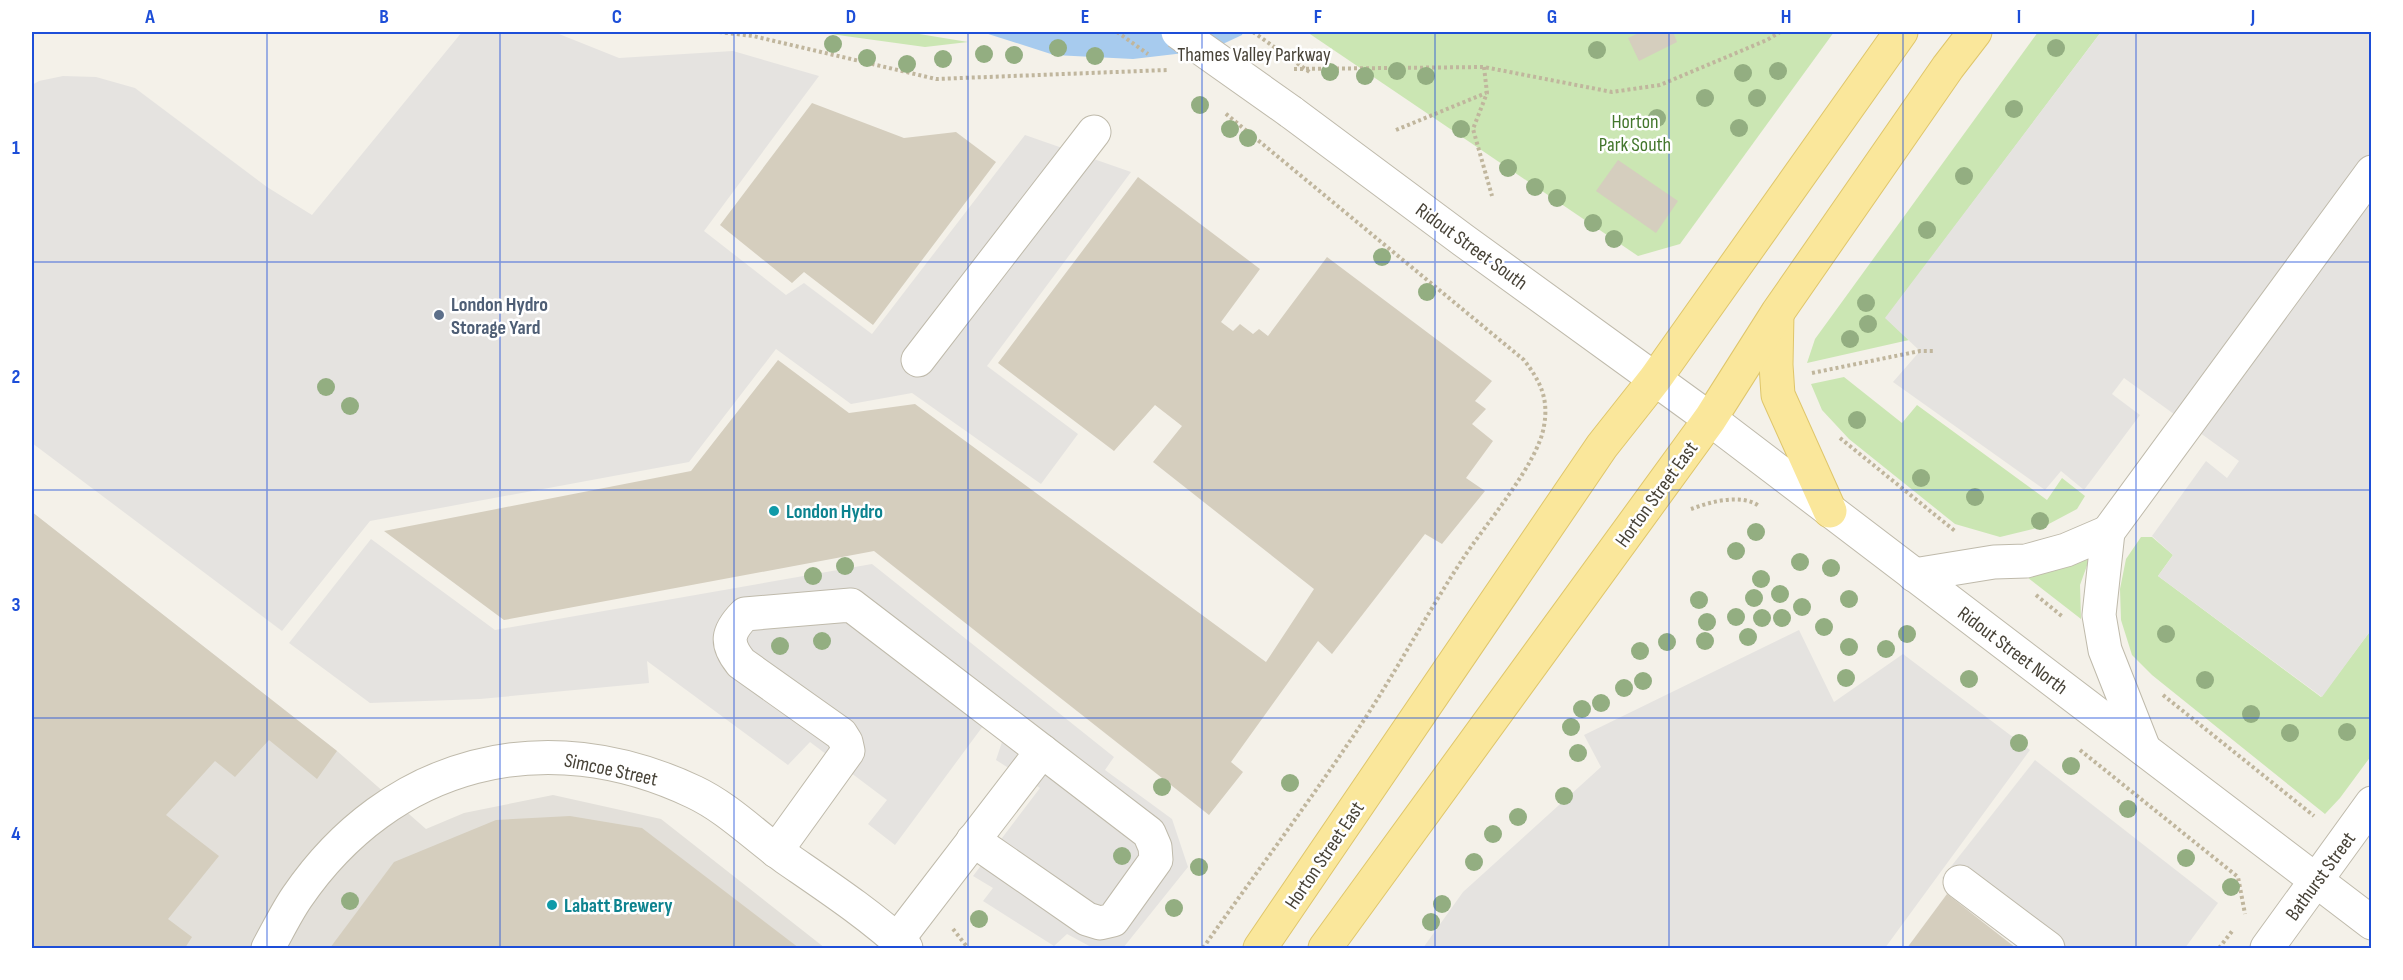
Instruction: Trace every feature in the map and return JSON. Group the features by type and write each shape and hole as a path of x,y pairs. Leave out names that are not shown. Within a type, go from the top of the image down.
{"main road":[{"name":"Horton Street East","path":"1260,948 1602,446 1655,378 1901,32"},
{"name":"Horton Street East","path":"1325,948 1710,419 1778,312 1948,67 1975,32"},
{"path":"1778,312 1776,365 1778,395 1830,511"}],"street":[{"name":"Ridout Street South","path":"1178,32 1655,378"},
{"path":"918,360 1094,132"},
{"path":"2144,749 2105,650 2099,615 2108,532 2372,172"},
{"name":"Ridout Street North","path":"1655,378 2372,923"},
{"path":"1914,576 1994,562 2036,558 2066,550 2108,532"},
{"path":"776,851 848,751 841,734 741,663 732,652 729,638 736,623 745,614 851,605 1149,833 1155,847 1156,860 1113,920 1100,923 1087,919 973,840"},
{"path":"901,944 973,840 1042,751"},
{"name":"Simcoe Street","path":"268,948 296,897 330,855 368,821 406,793 434,779 465,768 494,762 550,757 579,759 642,772 694,792 719,807 776,851 875,920 901,944"},
{"name":"Bathurst Street","path":"2267,948 2372,803"},
{"path":"1960,882 2048,948"}],"path":[{"name":"Thames Valley Parkway","path":"719,32 753,36 936,79 1176,70"},
{"path":"1253,32 1311,73"},
{"name":"Thames Valley Parkway","path":"1282,69 1484,67 1612,92 1660,85 1767,40 1780,32"},
{"path":"1484,67 1487,93 1473,129 1492,196"},
{"path":"1396,130 1487,93"},
{"path":"1203,948 1360,725 1462,559 1527,466 1539,446 1545,411 1539,379 1524,360 1222,111"},
{"path":"1802,375 1920,351 1935,351"},
{"path":"1836,434 1843,442 2105,650"},
{"path":"1683,514 1706,503 1725,500 1753,502 1762,508"},
{"path":"1954,531 1965,534"},
{"path":"2160,693 2314,816"},
{"path":"2072,744 2238,877 2246,913 2219,948"},
{"path":"950,926 968,948"}],"shaded area":[{"name":"London Hydro Storage Yard","path":"462,32 554,32 619,58 733,51 819,76 704,231 786,295 804,283 872,334 1025,135 1131,172 987,366 1078,434 1041,484 912,393 851,404 776,349 689,462 370,521 282,631 32,443 32,85 39,81 63,76 96,77 135,88 267,187 312,215"},
{"path":"2101,32 2371,32 2371,630 2322,697 2158,576 2173,555 2152,536 2206,461 2227,478 2239,461 2124,378 2112,394 2140,415 2084,490 2061,471 2045,490 1893,382 1920,351 1885,318"},
{"path":"32,512 337,751 426,829 464,813 553,795 661,819 825,948 32,948"},
{"path":"371,539 495,630 872,564 1114,757 1105,770 1172,819 1188,867 1123,948 1093,948 1067,934 1054,946 983,901 993,888 973,876 1040,788 996,760 1004,736 986,722 895,845 868,824 887,800 810,742 788,765 647,661 649,683 480,699 370,703 289,643"},
{"path":"1799,630 1834,702 1903,654 2030,750 1885,948 1423,948 1463,892 1601,767 1584,735"},
{"path":"2035,760 2218,903 2185,948 2037,948 1942,878"}],"green space":[{"path":"816,32 907,32 968,42 925,47"},
{"name":"Horton Park South","path":"1307,32 1834,32 1680,244 1638,256"},
{"path":"2038,32 2101,32 1886,318 1909,340 1807,363 1815,339"},
{"path":"1844,377 1902,423 1917,405 2047,500 2062,478 2085,496 2077,509 2045,526 2000,537 1955,524 1849,439 1822,410 1811,384"},
{"path":"2141,537 2152,537 2173,555 2158,576 2321,697 2371,630 2371,756 2340,798 2325,814 2152,675 2132,655 2121,620 2120,589 2126,559"},
{"path":"2094,546 2080,585 2081,619 2019,571"}],"water":[{"path":"982,32 1243,32 1242,35 1210,50 1133,59 1054,55"}],"building":[{"path":"1641,32 1673,32 1677,42 1639,61 1628,38"},
{"path":"812,103 904,138 956,132 996,162 873,325 804,272 792,283 720,225"},
{"path":"1618,160 1678,201 1656,233 1596,191"},
{"name":"London Hydro","path":"1138,177 1260,269 1221,322 1233,331 1240,324 1253,334 1259,329 1268,336 1327,257 1492,381 1475,401 1486,409 1472,424 1493,441 1466,478 1485,491 1442,544 1425,534 1332,654 1318,641 1231,762 1243,772 1209,815 874,551 504,620 384,531 691,471 778,360 849,413 915,404 1266,662 1314,589 1153,462 1182,426 1155,405 1114,451 998,363"},
{"path":"32,512 337,751 317,779 269,740 235,777 215,761 166,815 219,856 168,919 192,937 185,948 32,948"},
{"name":"Labatt Brewery","path":"570,816 642,828 799,948 330,948 394,862 496,820"},
{"path":"1947,894 2016,948 1907,948"}],"place":[{"name":"London Hydro Storage Yard","path":"439,315"},
{"name":"London Hydro","path":"774,511"},
{"name":"Labatt Brewery","path":"552,905"}]}
